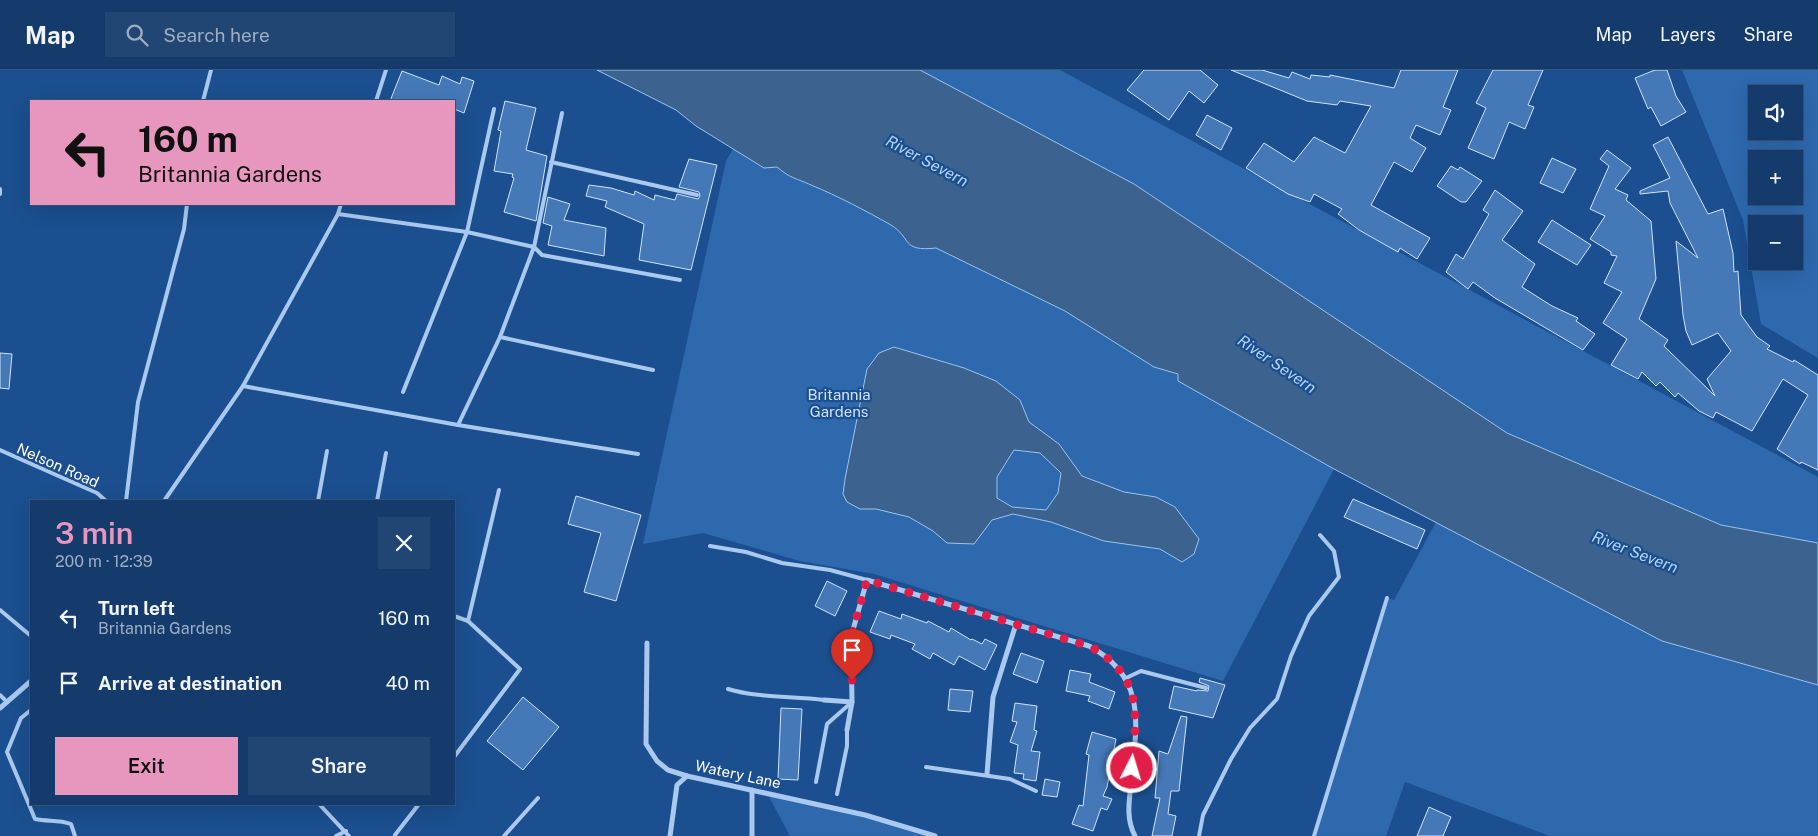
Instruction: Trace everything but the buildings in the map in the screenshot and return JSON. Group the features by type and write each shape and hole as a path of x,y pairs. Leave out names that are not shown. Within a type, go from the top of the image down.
{"street":[{"path":"847,730 852,702 851,637 867,580 1089,646 1103,653 1121,669 1130,685 1136,715 1128,807 1130,826 1135,836"},
{"path":"987,774 993,698 1016,624"},
{"name":"Watery Lane","path":"647,643 646,744 657,761 668,770 687,776 865,815 935,836"},
{"path":"0,708 30,682"},
{"path":"824,700 852,702"},
{"path":"670,836 677,786 687,776"},
{"path":"752,790 752,836"}],"lane":[{"path":"203,100 211,70"},
{"path":"376,100 386,70"},
{"path":"402,392 466,232 494,109"},
{"path":"458,425 500,337 534,247 562,113"},
{"path":"551,162 697,195"},
{"path":"0,189 0,194"},
{"path":"126,500 138,402 184,230 187,205"},
{"path":"165,500 243,386 338,214 341,205"},
{"path":"338,214 466,232 534,247 542,255 680,280"},
{"path":"500,337 653,370"},
{"path":"243,386 458,425 638,454"},
{"name":"Nelson Road","path":"0,450 97,492 105,500"},
{"path":"318,500 328,451"},
{"path":"377,500 386,453"},
{"path":"468,621 499,490"},
{"path":"1199,836 1203,815 1231,759 1250,728 1276,698 1291,656 1309,616 1339,578 1334,551 1320,535"},
{"path":"710,546 746,552 782,563 830,570 867,580"},
{"path":"1314,836 1387,598"},
{"path":"0,610 30,635"},
{"path":"455,616 468,621 520,669 455,756"},
{"path":"1126,678 1141,671 1206,688"},
{"path":"728,689 744,694 824,700"},
{"path":"0,695 7,702"},
{"path":"816,782 827,724 852,702"},
{"path":"30,711 21,718 7,752 35,819 48,822 60,820 71,824 75,836"},
{"path":"837,794 847,746 847,730"},
{"path":"926,767 987,774 1010,779 1036,792"},
{"path":"504,836 538,798"},
{"path":"320,805 350,836"},
{"path":"395,835 417,805"},
{"path":"336,836 346,830"}],"green space":[{"path":"920,70 1060,70 1818,477 1818,543 1721,525 1507,433 1134,184"},
{"path":"1682,70 1818,70 1818,358 1761,324 1752,270 1803,270 1803,215 1748,215 1748,249 1743,220"},
{"name":"Britannia Gardens","path":"733,149 764,168 777,167 790,176 872,214 891,225 913,246 925,249 936,248 1065,311 1154,367 1178,374 1178,381 1334,469 1223,681 874,574 800,561 703,533 643,544 726,161"},
{"path":"1436,522 1662,641 1818,685 1818,836 1550,836 1405,782 1386,836 1314,836 1387,598 1394,600"},
{"path":"767,793 865,815 933,836 790,836"}],"water":[{"name":"River Severn","path":"597,70 920,70 1134,184 1507,433 1721,525 1818,543 1818,685 1662,641 1334,469 1178,381 1178,374 1154,367 1065,311 936,248 925,249 912,246 891,225 842,199 790,176 777,167 764,168 696,126 676,110"},
{"path":"894,347 964,368 996,381 1020,400 1029,422 1059,444 1082,476 1124,492 1156,497 1175,507 1199,539 1194,554 1182,562 1160,549 1104,541 1051,522 1013,514 992,520 974,544 947,543 933,531 909,517 876,509 860,509 847,502 843,494 845,479 867,369 879,353","holes":["1014,450 1040,453 1061,473 1058,493 1046,510 1012,507 997,498 997,477"]}],"route":[{"path":"852,680 851,637 867,580 1089,646 1103,653 1121,669 1130,685 1136,715 1132,768"}]}
